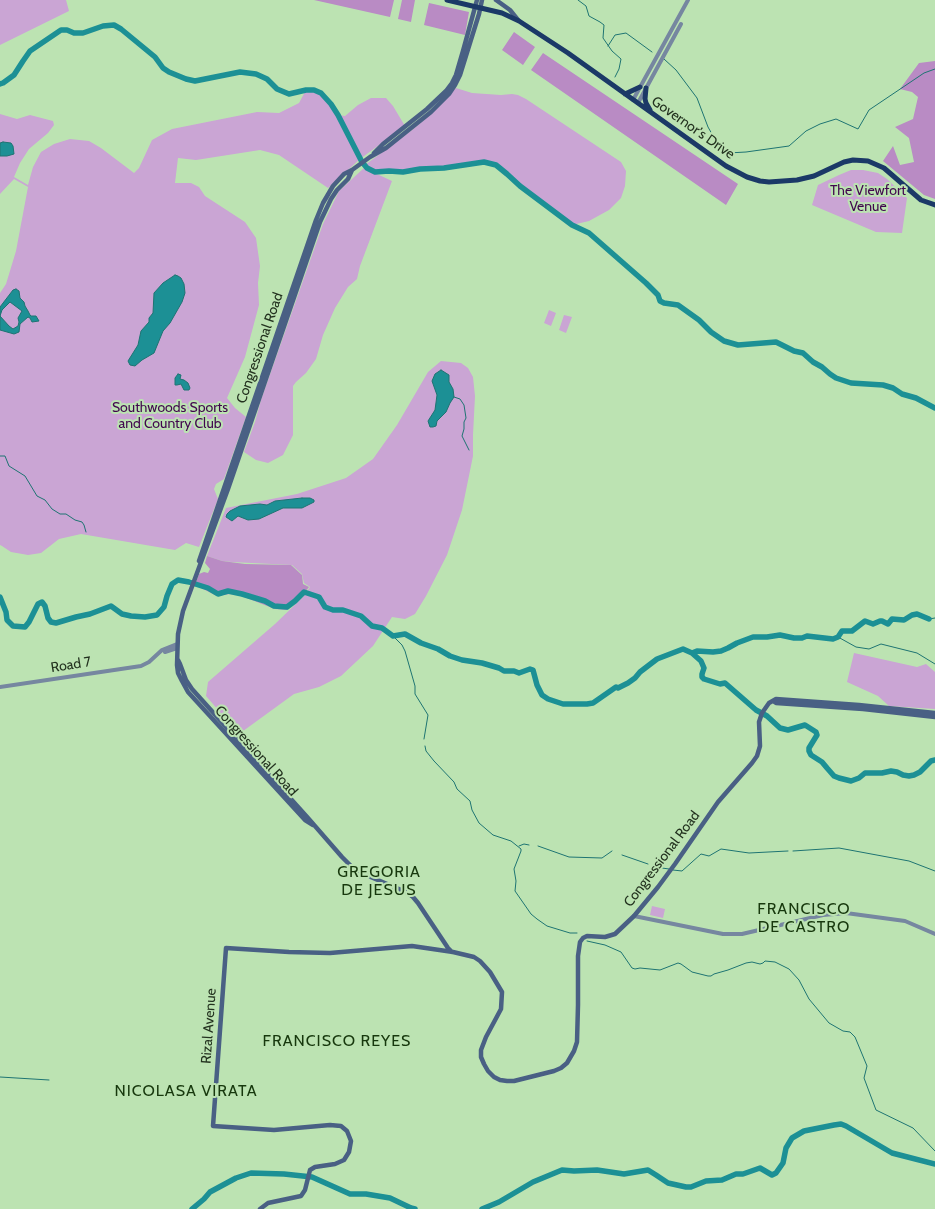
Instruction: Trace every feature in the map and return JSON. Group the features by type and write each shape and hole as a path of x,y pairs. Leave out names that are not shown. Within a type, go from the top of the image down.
{"highway":[{"name":"Governor's Drive","path":"447,0 502,13 519,21 726,166 742,175 770,182 797,180 814,176 844,162 854,160 868,161 884,168 921,200 935,204"},
{"path":"625,94 644,86 646,103 651,113"}],"main road":[{"path":"477,0 478,7"},
{"path":"478,7 482,0"},
{"path":"496,0 510,10 519,21"},
{"name":"Congressional Road","path":"196,574 196,568 323,203 333,186 344,174 370,158 383,144 428,109 450,86 458,68 478,7"},
{"name":"Congressional Road","path":"352,170 348,179 331,199 320,222 217,521 190,590 180,622 177,646 178,660 187,685 342,857 351,866 366,875 406,892 413,897 453,952 474,957 490,972 502,992 501,1009 483,1044 481,1057 494,1077 500,1080 514,1081 554,1071 564,1066 570,1058 577,1042 578,956 580,942 587,936 614,936 634,916 668,875 718,802 757,756 760,746 758,722 767,705 772,701 776,703 935,715"},
{"path":"442,951 447,945"},
{"name":"Rizal Avenue","path":"260,1209 268,1203 301,1196 305,1190 308,1174 313,1168 340,1163 347,1156 351,1141 344,1128 335,1125 274,1130 212,1126 226,948 330,953 412,946 453,952"}],"street":[{"path":"644,86 688,0"},
{"path":"635,101 681,24"},
{"path":"672,29 674,36"},
{"name":"Road 7","path":"0,686 146,664 166,648 177,646"},
{"path":"634,916 723,934 742,934 823,915 846,912 905,921 935,934"}],"green space":[{"path":"0,0 66,0 69,11 0,45"},
{"path":"456,88 472,93 518,95 621,162 626,171 625,186 621,198 609,210 589,221 572,225 520,186 496,165 484,162 403,172 375,172 366,169 365,165 425,119"},
{"name":"Southwoods Sports and Country Club","path":"306,90 314,90 321,93 338,115 345,116 358,105 371,98 386,98 405,126 360,159 328,188 279,155 260,150 196,160 178,158 175,183 191,183 199,187 205,196 245,222 256,238 260,266 258,283 259,305 245,357 227,398 246,417 224,479 216,484 214,489 218,499 199,547 186,543 175,550 81,534 59,539 41,553 28,555 11,552 0,545 0,293 6,284 16,251 28,187 14,179 0,194 0,114 17,119 30,115 53,121 54,125 48,133 29,149 14,177 28,185 33,167 41,152 54,144 70,139 89,141 134,173 139,168 152,140 172,129 257,112 279,113 299,103"},
{"path":"364,168 392,181 360,266 357,279 348,287 335,308 323,335 316,359 293,386 293,435 283,455 268,463 256,460 244,452 323,224 339,191"},
{"name":"The Viewfort Venue","path":"851,170 878,173 907,198 902,233 876,232 812,205 818,185"},
{"path":"549,310 556,313 551,326 544,323"},
{"path":"564,315 572,317 566,333 559,330"},
{"path":"441,361 461,363 468,368 473,377 475,396 473,456 462,510 447,555 426,596 415,614 405,619 392,617 373,646 341,676 319,687 294,694 239,734 206,696 208,682 275,624 303,597 310,587 304,583 302,574 292,565 222,561 207,556 226,508 297,494 346,478 373,459 397,425 428,372"},
{"path":"854,653 917,667 926,664 935,672 935,709 889,706 878,696 847,682"},
{"path":"652,906 665,909 663,918 650,915"}],"shaded area":[{"path":"314,0 394,0 390,17"},
{"path":"402,0 415,0 411,22 398,19"},
{"path":"429,3 469,12 465,35 424,25"},
{"path":"514,32 535,47 523,65 502,50"},
{"path":"543,53 738,184 726,205 531,70"},
{"path":"935,61 935,199 924,195 883,161 893,146 900,165 914,162 909,138 895,127 913,119 918,97 912,92 900,89 919,63"},
{"path":"207,556 222,561 245,564 291,565 302,575 303,584 309,587 299,600 287,610 275,609 239,595 217,596 195,585 199,574 208,573 210,569 205,563"}],"water":[{"path":"0,143 11,143 14,154 0,156"},
{"path":"175,275 181,278 184,284 185,293 182,302 163,331 154,353 135,366 130,365 128,361 138,345 141,331 149,322 149,318 153,313 154,293 163,283"},
{"path":"16,289 19,291 20,298 30,315 36,316 39,321 32,322 28,317 20,324 19,332 14,334 0,330 0,307 13,290","holes":["10,302 22,311 18,318 18,326 13,329 0,316 2,310"]},
{"path":"441,370 449,375 449,382 453,389 454,397 446,412 437,421 436,426 430,427 428,421 435,410 437,395 432,381 435,374"},
{"path":"178,374 181,375 180,379 188,383 189,390 184,390 181,384 175,385 175,378"},
{"path":"310,498 314,502 302,508 283,508 259,519 248,520 238,516 232,521 226,517 230,511 240,506 267,505 275,501"}],"waterway":[{"path":"578,0 586,6 589,16 604,25 603,38 612,51 621,59 615,77"},
{"path":"0,84 14,75 30,51 61,30 83,33 103,26 114,25 155,57 163,68 186,79 195,81 240,72 256,74 267,79 277,89 289,94 314,90 321,93 331,104 367,168 375,172 403,172 484,162 496,165 520,186 572,225 589,233 646,283 658,295 660,301 678,305 724,341 738,345 776,342 794,351 803,353 836,378 851,383 883,385 893,388 902,394 916,398 935,408"},
{"path":"608,46 615,35 626,33 652,52"},
{"path":"664,59 676,70 697,98 708,127 717,143 728,153 789,146 806,131 836,119 858,129 869,110 924,73 935,69"},
{"path":"454,397 460,399 464,405 466,418 462,436 469,450"},
{"path":"0,456 5,456 9,466 25,476 37,496 45,500 52,509 60,514 66,514 82,522 86,532"},
{"path":"0,597 7,620 13,626 25,627 38,604 42,602 48,618 51,622 56,623 111,606 122,614 131,616 145,617 157,615 164,607 172,584 178,580 208,588 218,594 228,591 242,594 265,601 274,606 287,607 304,592 319,597 325,607 361,616 372,626 382,628 393,636 405,634 450,656 482,663 504,671 519,673 530,669 533,670 542,695 563,704 593,703 616,687 618,688 628,683 657,659 683,649 692,653 701,661 704,668 702,674 704,679 720,684 725,683 780,728 788,730 805,725 816,732 817,735 809,751 834,776 851,781 865,773 891,771 909,776 920,772 931,761 935,760"},
{"path":"692,653 697,651 721,651 753,637 780,635 794,638 807,636 833,639 838,637 842,631 852,631 865,621 873,624 882,621 888,624 892,619 904,620 917,614 929,619"},
{"path":"929,619 935,618"},
{"path":"393,636 405,651 415,686 415,694 428,715 424,739"},
{"path":"838,637 856,647 869,649 881,644 917,653 935,664"},
{"path":"425,746 426,751 434,761 454,782 457,789 470,801 472,810 479,823 493,835 511,841 521,849 514,869 515,891 531,914 547,926 570,933 577,933"},
{"path":"519,846 529,845"},
{"path":"538,846 569,857 602,858 612,851"},
{"path":"793,851 839,848 909,861 935,871"},
{"path":"673,870 682,871 701,854 709,856 721,849 749,853 788,851"},
{"path":"622,855 648,864"},
{"path":"655,867 669,869"},
{"path":"587,941 605,945 621,952 632,968 635,969 660,970 678,963 692,972 711,976 746,963 760,964 765,961 775,962 789,969 799,980 809,999 829,1023 843,1031 850,1032 855,1037 867,1066 864,1078 876,1110 913,1128 935,1151"},
{"path":"0,1077 49,1080"},
{"path":"482,1209 499,1202 533,1182 562,1170 597,1170 624,1174 648,1170 668,1183 686,1187 706,1181 722,1180 736,1174 743,1174 760,1168 772,1175 776,1173 783,1163 786,1148 792,1138 804,1131 841,1124 892,1153 935,1164"},
{"path":"192,1209 210,1192 236,1178 251,1173 312,1177 350,1194 366,1194 390,1198 415,1209"}],"district":[{"name":"GREGORIA DE JESUS","path":"379,881"},
{"name":"FRANCISCO DE CASTRO","path":"804,918"},
{"name":"FRANCISCO REYES","path":"337,1041"},
{"name":"NICOLASA VIRATA","path":"186,1091"}]}
